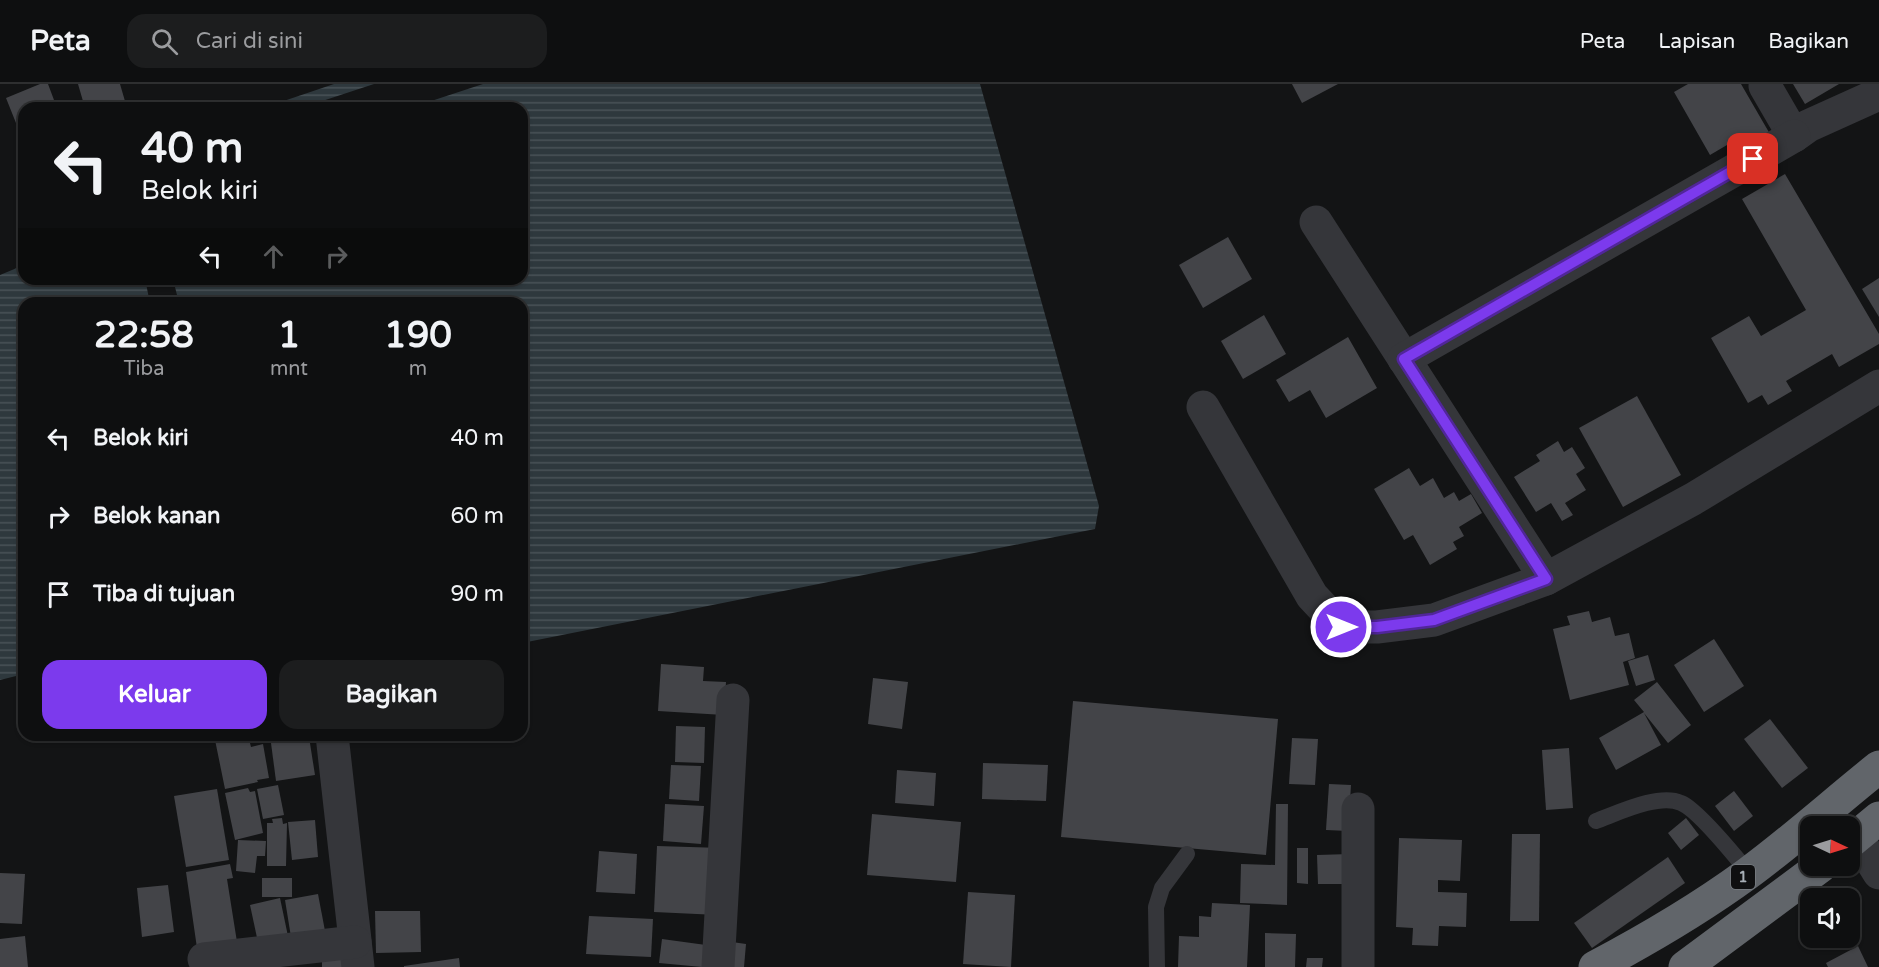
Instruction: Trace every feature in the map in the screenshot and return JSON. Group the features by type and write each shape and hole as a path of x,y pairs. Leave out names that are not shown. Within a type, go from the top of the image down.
{"highway":[{"name":"1","path":"1595,967 1643,942 1749,873 1879,767"},
{"name":"1","path":"1692,965 1808,876"}],"street":[{"path":"1765,86 1794,136"},
{"path":"1404,359 1808,126 1879,94"},
{"path":"1316,222 1546,579"},
{"path":"1203,406 1312,596 1341,627 1377,627 1434,620 1546,579 1693,499 1879,386"},
{"path":"718,967 733,700"},
{"path":"204,959 357,955 333,741"},
{"path":"1358,809 1358,967"},
{"path":"1861,832 1879,873"}],"lane":[{"path":"1596,821 1644,804 1671,801 1681,803 1702,820 1749,873"},
{"path":"1157,967 1156,907 1162,888 1186,854"}],"shaded area":[{"path":"334,84 374,84 319,102 281,102"},
{"path":"483,84 980,84 1099,506 1095,529 528,642 528,297 178,297 174,285 528,285 528,102 428,102"},
{"path":"18,268 18,285 146,285 149,297 18,297 18,676 0,680 0,275"}],"building":[{"path":"40,84 48,84 55,102 18,102 18,128 6,98"},
{"path":"78,84 120,84 125,102 83,102"},
{"path":"1292,84 1338,84 1302,103"},
{"path":"1688,84 1741,84 1774,141 1738,163 1727,145 1710,155 1674,92"},
{"path":"1793,84 1839,84 1805,104"},
{"path":"1785,174 1879,334 1879,344 1839,367 1832,354 1786,381 1792,391 1768,405 1762,395 1748,403 1711,338 1749,316 1761,336 1806,310 1742,199"},
{"path":"1228,237 1252,279 1203,308 1179,265"},
{"path":"1879,278 1879,317 1862,289"},
{"path":"1264,315 1286,354 1243,379 1221,341"},
{"path":"1348,337 1377,388 1326,418 1310,390 1289,402 1276,380"},
{"path":"1637,396 1681,475 1623,507 1579,428"},
{"path":"1558,441 1564,452 1572,447 1585,468 1576,474 1586,490 1565,503 1573,515 1562,521 1551,503 1536,512 1514,477 1540,461 1536,455"},
{"path":"1409,468 1420,486 1433,478 1444,498 1454,492 1459,501 1471,494 1482,513 1459,527 1464,536 1453,542 1457,549 1430,565 1413,535 1404,540 1374,489"},
{"path":"1589,611 1592,622 1610,617 1615,636 1629,633 1635,658 1623,662 1629,685 1570,700 1553,629 1570,625 1567,616"},
{"path":"1714,639 1744,686 1704,712 1674,665"},
{"path":"1648,655 1655,680 1636,686 1628,661"},
{"path":"661,664 704,667 703,681 726,682 724,715 658,711"},
{"path":"873,678 908,682 902,729 868,724"},
{"path":"1657,682 1691,725 1668,743 1644,713 1661,745 1616,770 1599,738 1644,712 1634,700"},
{"path":"1073,701 1278,719 1266,855 1061,837"},
{"path":"1770,719 1808,768 1782,788 1744,739"},
{"path":"676,726 705,727 704,763 675,762"},
{"path":"1292,738 1318,739 1315,785 1289,784"},
{"path":"215,741 250,741 251,747 263,744 269,778 225,789"},
{"path":"310,741 315,775 276,781 271,743"},
{"path":"1569,748 1573,808 1546,810 1542,750"},
{"path":"983,763 1048,765 1046,801 982,799"},
{"path":"671,765 701,766 699,801 669,799"},
{"path":"897,770 936,773 934,806 895,803"},
{"path":"1329,784 1351,785 1348,831 1326,830"},
{"path":"278,785 284,815 263,819 257,789"},
{"path":"248,788 250,792 255,791 263,833 235,840 225,793"},
{"path":"217,789 229,860 186,867 174,796"},
{"path":"1734,791 1753,816 1734,831 1715,806"},
{"path":"665,804 704,806 701,844 663,841"},
{"path":"1276,804 1288,804 1287,905 1240,903 1241,864 1275,865"},
{"path":"872,814 961,822 956,882 867,875"},
{"path":"282,818 283,824 287,823 286,866 267,866 267,823 273,823 272,819"},
{"path":"1686,818 1699,835 1681,850 1668,833"},
{"path":"315,820 318,857 292,860 288,822"},
{"path":"1512,834 1540,834 1539,921 1510,921"},
{"path":"1399,838 1462,840 1460,881 1438,880 1438,892 1467,893 1466,927 1439,926 1438,946 1412,945 1413,928 1396,927"},
{"path":"238,840 266,841 265,856 257,856 255,873 236,871"},
{"path":"657,846 722,848 718,915 654,912"},
{"path":"1297,848 1308,848 1308,884 1297,883"},
{"path":"599,851 637,854 635,894 596,892"},
{"path":"1350,854 1350,884 1318,884 1317,855"},
{"path":"1668,857 1685,883 1592,948 1574,923"},
{"path":"230,864 233,878 227,879 237,942 197,948 186,872"},
{"path":"0,873 25,874 22,924 0,923"},
{"path":"262,878 292,878 292,897 262,897"},
{"path":"168,885 174,932 142,937 137,888"},
{"path":"968,892 1015,895 1011,967 963,964"},
{"path":"318,894 325,931 291,937 285,900"},
{"path":"280,898 289,941 259,947 250,905"},
{"path":"1212,903 1250,905 1247,967 1178,967 1179,936 1199,937 1199,916 1211,917"},
{"path":"375,911 420,911 421,952 376,953"},
{"path":"589,916 653,919 651,957 586,954"},
{"path":"1265,933 1296,934 1295,967 1265,967"},
{"path":"25,936 28,967 0,967 0,939"},
{"path":"662,939 706,945 702,967 659,963"},
{"path":"725,941 746,944 744,967 723,967"},
{"path":"1854,948 1859,948 1868,967 1828,967 1826,963"},
{"path":"322,952 345,952 345,967 322,967"},
{"path":"459,958 460,967 404,967 404,966"},
{"path":"1307,958 1323,958 1322,967 1306,967"}],"route":[{"path":"1341,627 1377,627 1434,620 1546,579 1404,359 1753,159"}]}
